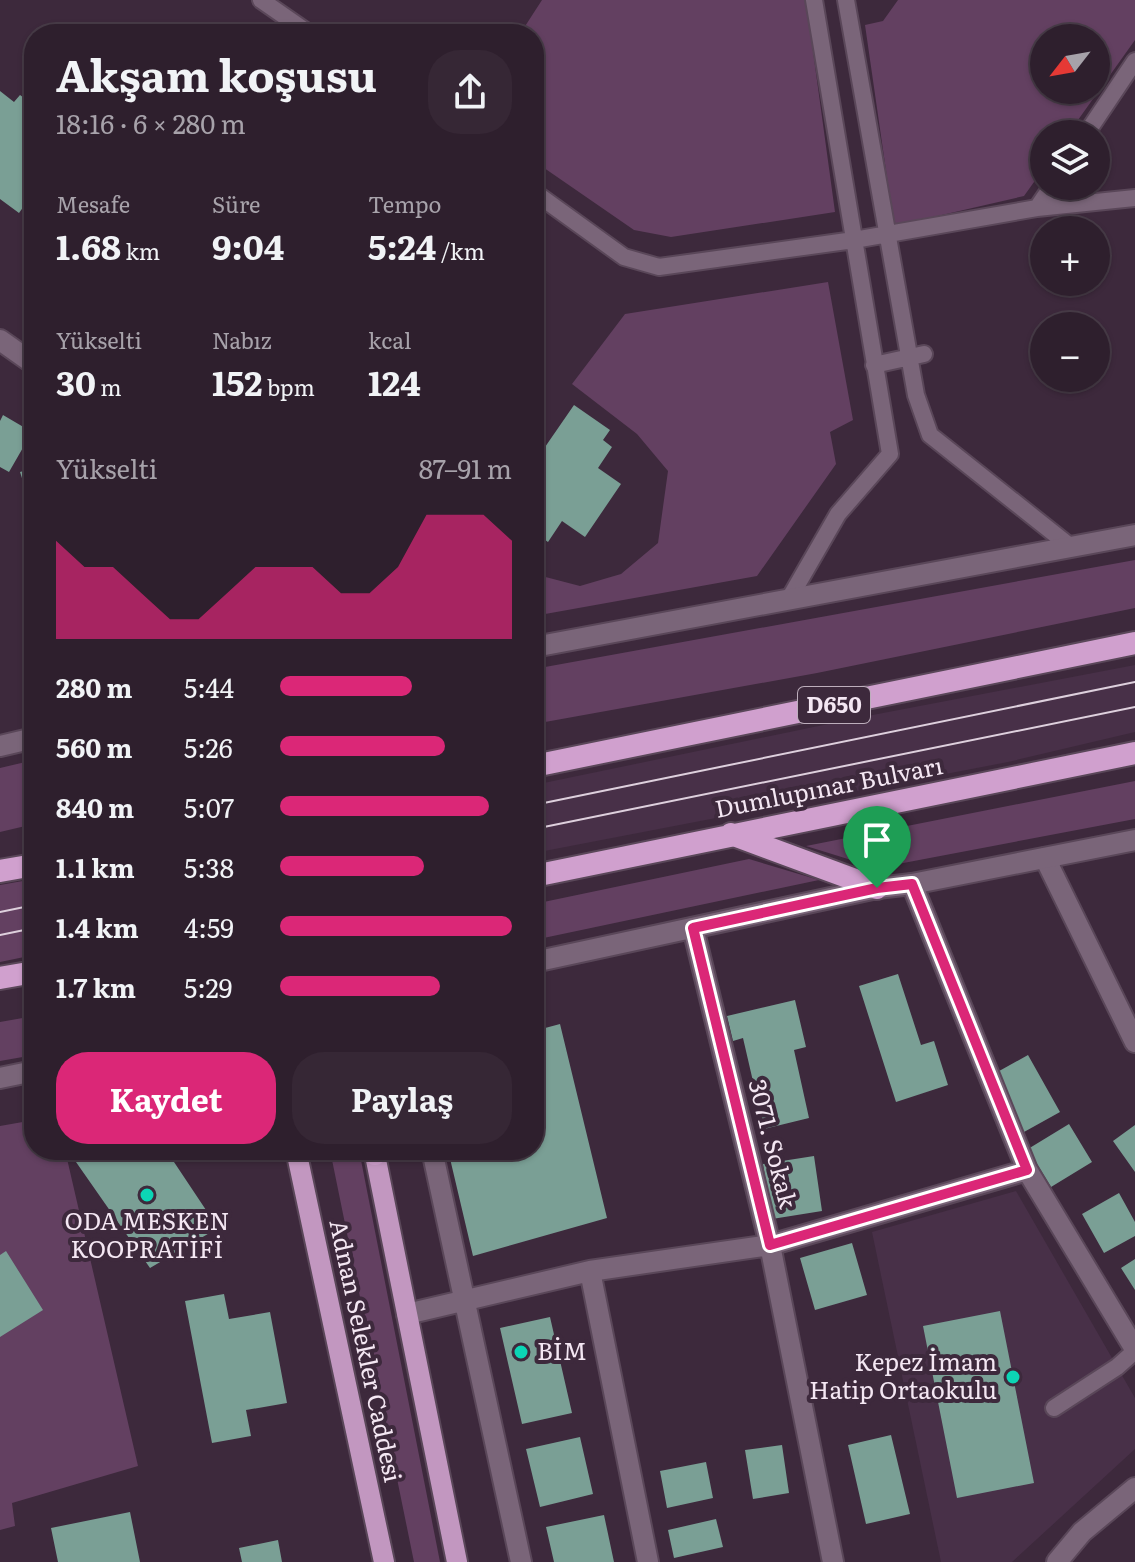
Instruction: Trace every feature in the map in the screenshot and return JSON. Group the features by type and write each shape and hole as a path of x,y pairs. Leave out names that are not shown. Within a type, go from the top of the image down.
{"highway":[{"name":"D650","path":"544,764 1135,643"},
{"name":"Dumlupınar Bulvarı","path":"544,874 1135,753"},
{"path":"730,834 877,888"},
{"path":"0,871 24,867"},
{"path":"3,977 24,974"},
{"path":"3,977 24,980"}],"main road":[{"name":"Adnan Selekler Caddesi","path":"298,1160 384,1562"},
{"name":"Adnan Selekler Caddesi","path":"377,1160 457,1562"}],"street":[{"path":"0,340 24,357"},
{"path":"544,645 1135,535"},
{"path":"0,746 24,740"},
{"path":"544,960 877,888 912,884 1135,840"},
{"path":"1045,858 1135,1042"},
{"path":"912,884 1027,1170 1135,1350"},
{"name":"3071. Sokak","path":"693,928 770,1245 833,1562"},
{"path":"0,1078 24,1073"},
{"path":"434,1160 521,1562"},
{"path":"407,1314 590,1271 770,1245 1027,1170"},
{"path":"590,1271 648,1562"},
{"path":"1057,1562 1082,1532 1135,1488"}],"lane":[{"path":"261,0 296,24"},
{"path":"789,599 838,514 890,454 814,0"},
{"path":"846,0 886,234 916,356 916,395 930,435 1071,547"},
{"path":"1095,120 1135,61"},
{"path":"544,199 624,257 659,267 854,240 1037,208 1135,198"},
{"path":"1037,208 1042,200"},
{"path":"874,365 916,356"},
{"path":"1054,1408 1117,1367 1135,1350"}],"shaded area":[{"path":"542,0 806,0 835,212 671,237 634,230 544,168 544,24 526,24"},
{"path":"898,0 1135,0 1135,40 1110,75 1110,24 1030,24 1030,104 1089,104 1078,120 1030,120 1030,188 1024,196 894,226 865,25 883,21"},
{"path":"828,282 853,420 830,432 836,464 757,576 544,614 544,577 580,586 621,574 658,543 668,471 637,434 572,384 625,314"},
{"path":"1135,560 1135,608 817,673 544,722 544,667"},
{"path":"1135,665 1135,732 1008,762 544,851 544,783 857,718"},
{"path":"24,762 24,826 0,832 0,768"},
{"path":"1135,781 1135,819 877,868 806,846"},
{"path":"749,859 819,880 544,938 544,902"},
{"path":"24,881 24,957 0,962 0,885"},
{"path":"24,1018 24,1057 0,1061 0,1022"},
{"path":"24,1122 24,1160 67,1160 138,1466 12,1503 15,1526 0,1530 0,1126"},
{"path":"332,1160 361,1160 440,1562 414,1562"},
{"name":"Kepez İmam Hatip Ortaokulu","path":"1016,1191 1135,1398 1135,1449 1012,1562 941,1562 872,1232"}],"building":[{"path":"0,91 14,102 20,95 24,98 24,206 19,213 0,199"},
{"path":"574,405 610,430 603,440 612,447 598,468 621,484 585,537 562,521 548,542 544,539 544,448"},
{"path":"3,415 24,427 24,446 9,472 0,467 0,421"},
{"path":"898,974 921,1045 934,1041 948,1085 896,1102 859,986"},
{"path":"795,1000 806,1047 794,1050 809,1118 764,1129 743,1038 733,1041 727,1016"},
{"path":"560,1024 607,1218 473,1256 450,1160 544,1160 544,1028"},
{"path":"1028,1055 1060,1112 1024,1132 992,1075"},
{"path":"1069,1124 1092,1162 1051,1187 1028,1149"},
{"path":"1135,1125 1135,1172 1113,1141"},
{"path":"814,1156 822,1211 772,1219 763,1164"},
{"name":"ODA MESKEN KOOPRATİFİ","path":"173,1160 218,1228 150,1268 76,1162"},
{"path":"1119,1193 1135,1222 1135,1236 1104,1253 1082,1214"},
{"path":"852,1243 867,1295 815,1310 800,1258"},
{"path":"6,1251 43,1310 0,1337 0,1255"},
{"path":"1135,1259 1135,1290 1121,1268"},
{"path":"224,1294 229,1319 270,1312 287,1403 246,1410 251,1436 212,1443 185,1301"},
{"path":"1000,1311 1034,1483 957,1498 923,1326"},
{"path":"550,1317 572,1413 522,1424 500,1328"},
{"path":"891,1435 910,1514 866,1524 848,1445"},
{"path":"580,1437 593,1494 540,1507 526,1449"},
{"path":"782,1445 789,1493 753,1499 745,1450"},
{"path":"706,1462 713,1498 667,1508 660,1471"},
{"path":"130,1512 140,1562 58,1562 51,1528"},
{"path":"604,1515 614,1562 554,1562 546,1527"},
{"path":"716,1519 723,1547 674,1558 668,1530"},
{"path":"278,1540 282,1562 242,1562 239,1548"}],"tram line":[{"path":"544,803 1135,682"},
{"path":"544,827 1135,707"},
{"path":"0,912 24,907"},
{"path":"0,935 24,930"}],"place":[{"name":"ODA MESKEN KOOPRATİFİ","path":"147,1195"},
{"name":"BİM","path":"521,1352"},
{"name":"Kepez İmam Hatip Ortaokulu","path":"1013,1377"}],"route":[{"path":"912,884 1027,1170 770,1245 693,928 877,888 912,884"}]}
